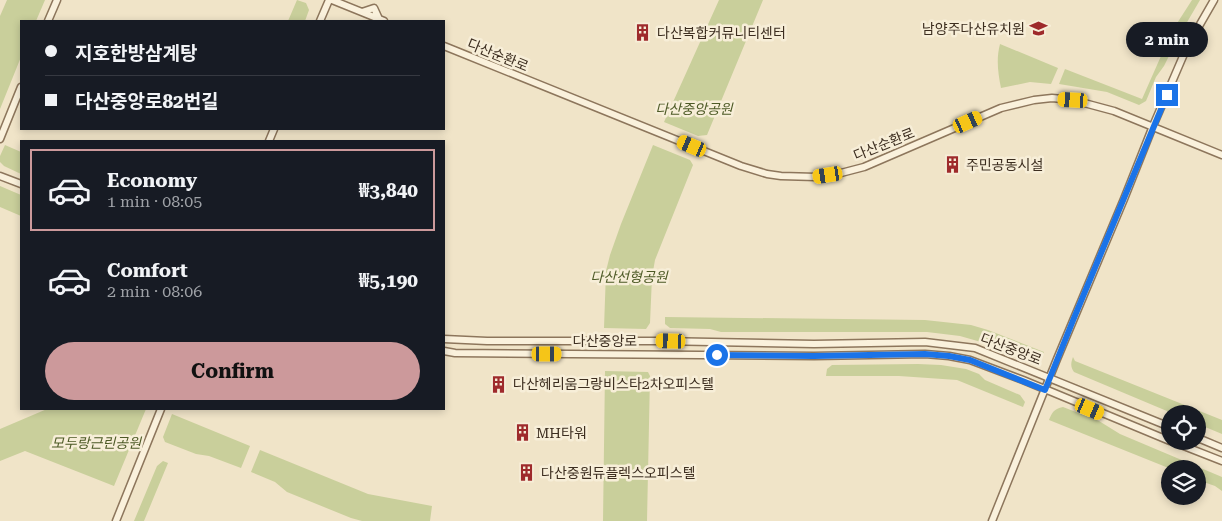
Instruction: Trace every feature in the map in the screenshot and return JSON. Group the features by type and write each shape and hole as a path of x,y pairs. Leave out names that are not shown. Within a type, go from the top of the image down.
{"street":[{"path":"48,20 57,0"},
{"path":"321,20 331,0 382,20"},
{"path":"992,521 1153,126 1187,48 1214,0"},
{"name":"다산순환로","path":"445,46 741,166 780,176 816,177 864,167 1000,108 1052,98 1073,100 1114,111 1222,155"},
{"path":"0,139 20,89"},
{"path":"0,176 20,184"},
{"name":"다산중앙로","path":"445,339 814,344 925,342 951,344 975,348 1161,423"},
{"path":"814,344 814,356"},
{"name":"다산중앙로","path":"445,351 464,353 814,356 925,354 949,356 970,360 1161,437"},
{"path":"116,521 161,410"},
{"path":"1206,441 1222,448"},
{"name":"다산중앙로","path":"1194,450 1222,461"}],"green space":[{"path":"7,0 45,0 36,20 20,20 20,59 0,109 0,16"},
{"path":"297,0 306,3 309,10 305,20 288,20"},
{"name":"다산중앙공원","path":"719,0 763,0 707,135 698,136 664,122"},
{"path":"1192,0 1200,0 1156,77 1146,101 1139,105 1107,92 1059,84 1065,69 1142,99 1174,28"},
{"path":"1000,44 1058,68 1051,84 1030,82 1001,88 998,66"},
{"path":"5,145 20,152 20,174 4,166 0,162 0,156"},
{"name":"다산선형공원","path":"653,145 690,160 693,165 655,260 652,277 650,323 646,329 604,328 606,271 610,255"},
{"path":"0,186 20,195 20,216 0,207"},
{"path":"665,317 925,320 971,325 1044,352 1041,358 1031,361 960,336 927,332 721,332 710,329 670,328 665,324"},
{"path":"1073,357 1075,361 1185,405 1161,405 1161,409 1074,372 1071,364"},
{"path":"918,364 966,369 979,374 985,380 1020,395 1025,402 1023,407 957,380 899,376 826,376 827,369 832,365"},
{"path":"605,371 648,372 650,376 647,521 603,521"},
{"path":"1063,407 1099,421 1120,434 1182,460 1161,460 1161,465 1049,420 1057,409"},
{"name":"모두랑근린공원","path":"45,410 146,410 114,486 25,451 0,461 0,429"},
{"path":"172,414 250,446 241,468 165,442 163,437"},
{"path":"1206,414 1222,420 1222,434 1206,427"},
{"path":"260,450 368,494 432,506 430,521 362,521 287,492 275,482 251,472"},
{"path":"163,461 168,463 144,521 134,521 157,466"},
{"path":"1206,470 1222,477 1222,491 1206,483"}],"place":[{"name":"남양주다산유치원","path":"1039,29"},
{"name":"다산복합커뮤니티센터","path":"643,33"},
{"name":"주민공동시설","path":"952,165"},
{"name":"다산헤리움그랑비스타2차오피스텔","path":"499,384"},
{"name":"MH타워","path":"522,433"},
{"name":"다산중원듀플렉스오피스텔","path":"527,473"}],"route":[{"path":"717,355 925,354 949,356 970,360 1045,390 1167,95"}]}
